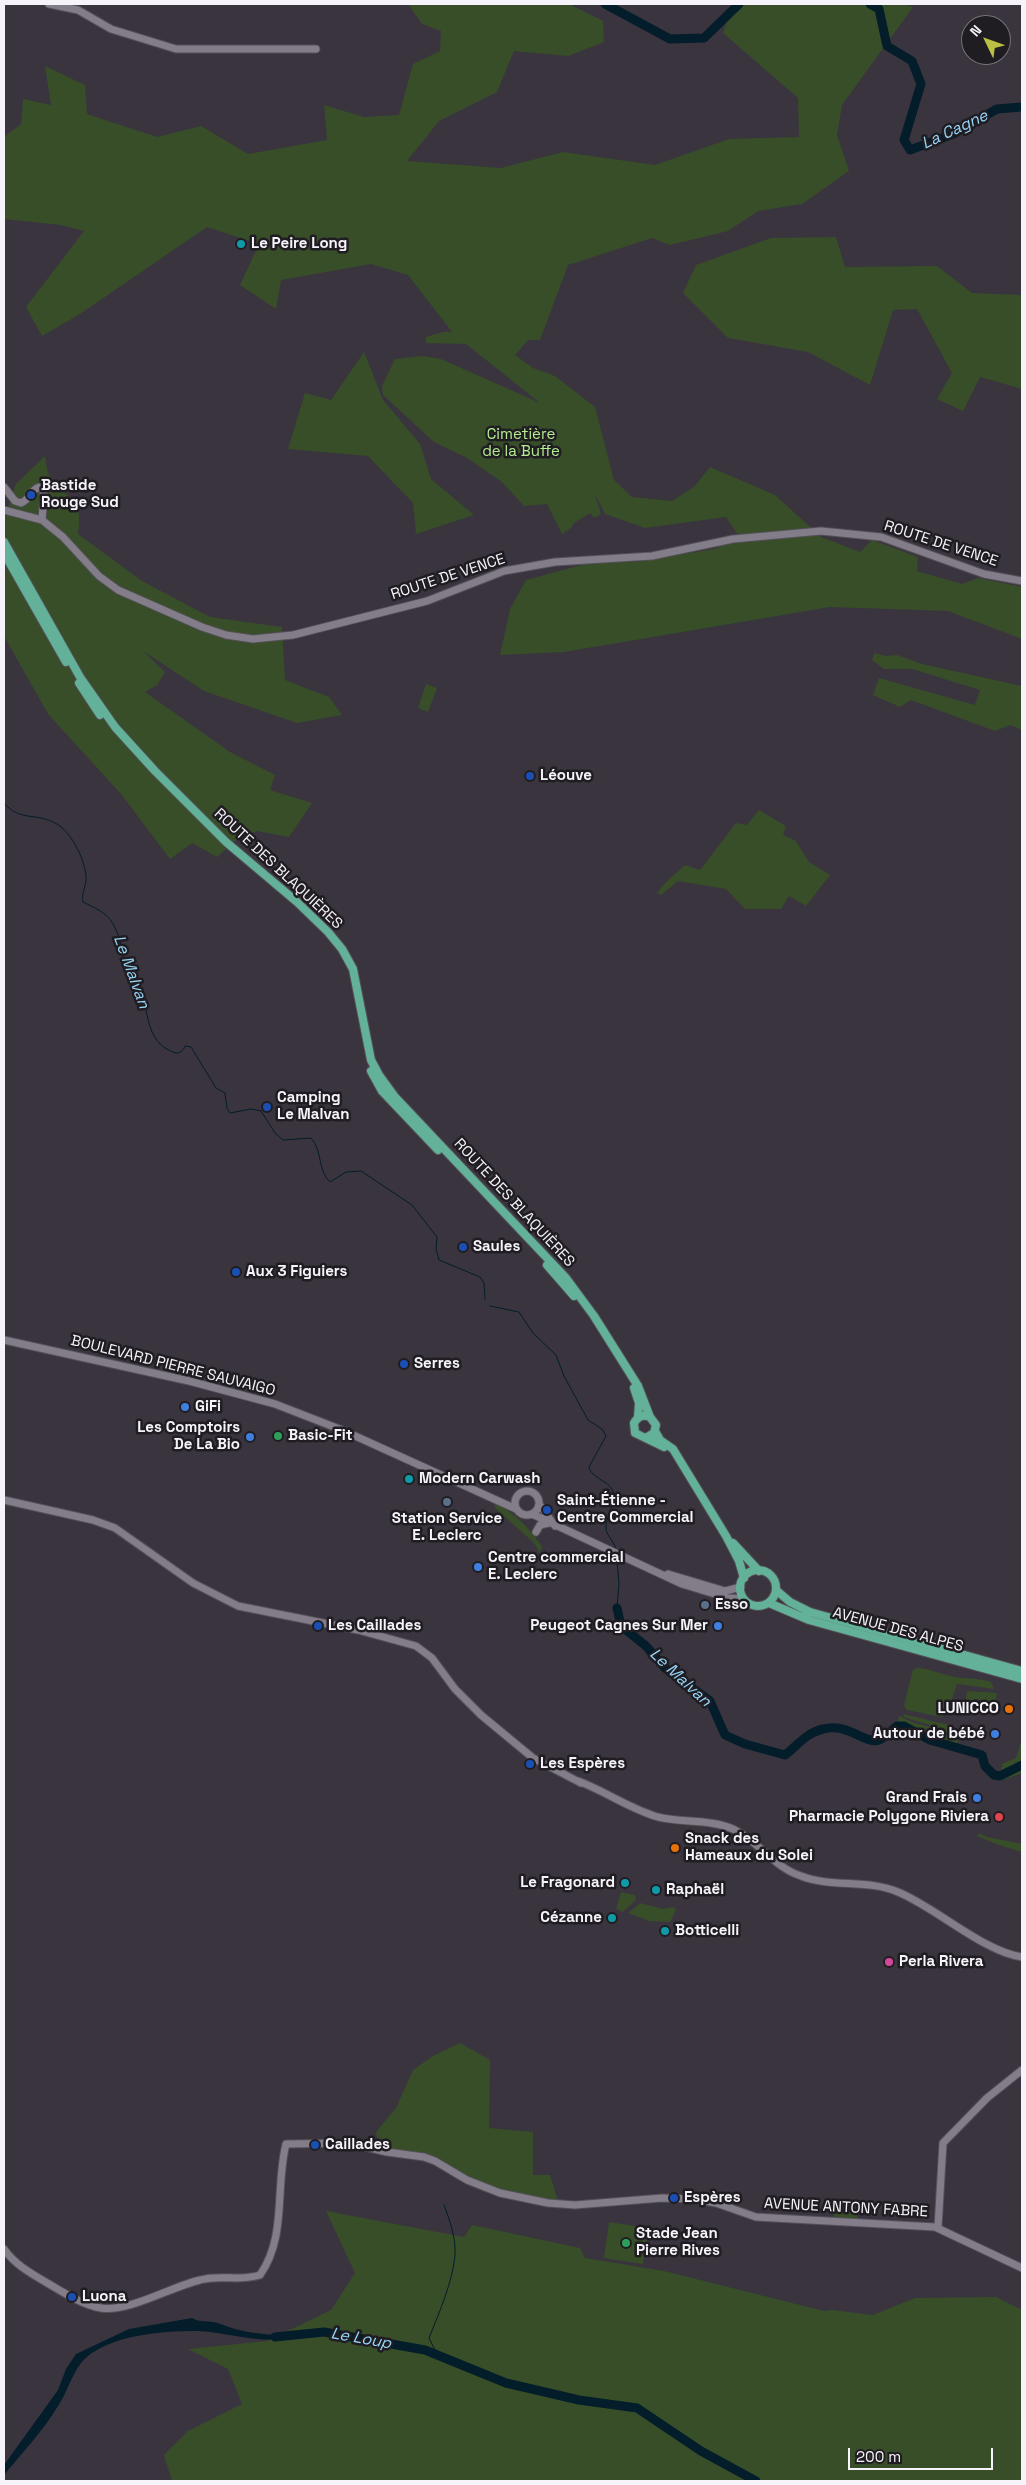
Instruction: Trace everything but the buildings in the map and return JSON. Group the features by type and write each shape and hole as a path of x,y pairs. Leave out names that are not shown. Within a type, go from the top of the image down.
{"main road":[{"path":"49,4 78,10 111,29 176,49 316,49"},
{"path":"4,488 15,501 22,503 28,499 35,488 41,487 44,494 42,520"},
{"name":"ROUTE DE VENCE","path":"4,510 42,520 63,537 99,576 118,590 202,627 241,638 280,637 318,629 427,601 482,578 555,562 652,556 733,539 821,531 881,537 984,574 1022,581"},
{"name":"ROUTE DES BLAQUIÈRES","path":"4,542 80,677 115,727 155,771 226,842 297,902 328,932 342,950 353,969 371,1060 386,1086 562,1273 629,1374"},
{"name":"ROUTE DES BLAQUIÈRES","path":"4,553 83,690 112,730 197,820 318,928 340,954 349,975 364,1055 382,1091 541,1258 606,1337"},
{"name":"BOULEVARD PIERRE SAUVAIGO","path":"4,1340 189,1382 275,1404 342,1430 516,1509"},
{"path":"629,1374 644,1398 650,1417 655,1422 655,1431 677,1458 726,1536 739,1561 744,1578"},
{"path":"629,1374 640,1403 638,1417 633,1426 635,1432 640,1437 646,1438 677,1458"},
{"path":"638,1417 650,1417"},
{"path":"646,1438 655,1431"},
{"path":"552,1525 537,1498 531,1492 523,1492 516,1497 514,1503 516,1509 523,1515 532,1514 552,1525 660,1574 701,1591 728,1598 744,1599 752,1605 758,1606 768,1603 774,1598 776,1590 771,1575 759,1570 726,1536"},
{"name":"BOULEVARD PIERRE SAUVAIGO","path":"497,1499 516,1497"},
{"path":"4,1500 93,1520 115,1528 193,1583 238,1606 396,1639 416,1646 438,1664 472,1707 542,1763 581,1783 660,1817 722,1826 746,1836 778,1865 799,1876 823,1883 859,1884 896,1891 995,1947 1022,1957"},
{"path":"532,1514 539,1504"},
{"path":"536,1532 540,1525 552,1525"},
{"path":"744,1599 741,1587 744,1578 753,1571 759,1570"},
{"path":"660,1574 725,1591 741,1587"},
{"name":"AVENUE DES ALPES","path":"776,1590 790,1602 810,1612 1022,1671"},
{"name":"AVENUE DES ALPES","path":"768,1603 809,1620 1022,1679"},
{"path":"1022,2070 987,2098 942,2144 938,2227 1022,2268"},
{"name":"AVENUE ANTONY FABRE","path":"4,2249 19,2266 33,2275 72,2297 102,2308 136,2303 202,2279 246,2280 260,2275 274,2251 282,2189 281,2164 285,2148 350,2143 387,2152 424,2157 436,2161 467,2180 500,2193 548,2203 575,2205 662,2198 694,2199 716,2203 756,2217 938,2227"}],"green space":[{"name":"Cimetière de la Buffe","path":"408,4 569,4 603,21 604,42 568,56 514,51 497,92 439,121 407,161 501,168 563,152 655,165 729,139 799,137 798,98 723,33 733,4 904,4 913,7 842,105 837,135 849,171 802,204 758,211 728,231 670,245 652,238 568,265 540,340 528,340 515,355 533,368 555,376 595,407 614,480 632,497 672,501 694,487 710,467 775,495 821,537 860,552 872,540 918,557 917,571 962,584 978,578 1022,587 1022,639 948,611 830,607 564,652 500,655 510,609 526,580 596,561 635,562 714,549 740,538 726,517 645,528 605,514 595,494 601,514 594,518 590,513 574,523 572,527 562,534 547,504 524,506 502,482 467,458 434,442 383,395 382,386 395,359 422,356 441,359 540,403 466,344 426,343 426,337 443,332 452,332 408,275 371,264 281,280 276,309 240,285 259,244 207,227 80,314 42,336 26,307 84,231 61,225 4,219 4,137 21,124 23,99 51,105 45,66 85,85 87,114 157,137 201,126 248,154 327,140 324,105 364,117 399,115 413,64 440,51 441,31 422,24"},
{"path":"836,237 845,267 937,266 972,293 1022,295 1022,389 980,377 963,411 937,399 952,373 917,309 893,310 870,385 808,352 728,338 683,293 696,265 771,238"},
{"path":"364,352 383,400 420,444 431,479 474,515 416,534 413,503 368,456 288,449 305,393 331,400"},
{"path":"45,456 50,476 77,506 79,512 78,534 142,581 210,617 282,627 285,680 329,697 342,715 297,723 204,691 143,651 165,672 157,685 145,692 230,752 275,775 270,790 312,803 289,837 257,831 235,841 217,857 192,843 170,859 121,794 48,714 4,636 4,519 16,484"},
{"path":"874,653 886,656 897,655 922,664 1022,686 1022,730 1010,725 995,731 911,700 900,707 873,695 879,678 975,705 980,690 912,669 884,669 872,660"},
{"path":"426,684 437,688 428,712 418,708"},
{"path":"759,810 786,826 783,835 796,841 809,862 830,875 806,906 789,896 781,909 745,909 726,889 678,881 661,895 657,893 685,865 700,870 736,823 747,825"},
{"path":"494,1503 515,1516 527,1527 542,1547 540,1553 534,1543 496,1509"},
{"path":"916,1668 958,1678 974,1678 991,1682 994,1689 957,1684 947,1714 941,1717 907,1710 904,1705 913,1670"},
{"path":"967,1691 997,1693 995,1709 985,1708 987,1694 985,1700 975,1699 974,1706 965,1705"},
{"path":"903,1714 949,1725 953,1727 953,1737 939,1728 904,1717"},
{"path":"900,1716 914,1723 939,1730 958,1740 956,1746 927,1737 903,1725 895,1725"},
{"path":"1021,1742 1022,1773 1000,1781 1002,1764 1016,1758"},
{"path":"979,1833 987,1837 1022,1844 1022,1852 977,1836"},
{"path":"621,1892 635,1895 636,1900 623,1912 616,1909"},
{"path":"640,1903 663,1909 674,1907 676,1910 670,1922 649,1921 628,1913"},
{"path":"460,2043 490,2060 489,2128 533,2132 533,2175 550,2175 558,2201 545,2201 460,2179 422,2155 392,2151 378,2144 376,2132 396,2108 413,2070 433,2056"},
{"path":"852,2201 858,2218 834,2218 832,2208"},
{"path":"326,2211 464,2237 472,2225 580,2248 585,2258 664,2271 824,2311 832,2310 873,2315 915,2298 996,2297 1022,2310 1022,2481 172,2481 164,2455 188,2431 242,2404 228,2369 188,2349 267,2341 331,2310 355,2273"},
{"name":"Stade Jean Pierre Rives","path":"609,2222 649,2228 643,2264 604,2258"}],"water":[{"name":"Le Loup","path":"192,2318 215,2322 234,2329 286,2335 287,2339 263,2340 207,2332 183,2331 135,2336 104,2346 81,2363 52,2415 4,2475 4,2465 58,2390 66,2369 76,2354 129,2329"}],"waterway":[{"name":"La Cagne","path":"605,4 670,39 704,38 739,4"},
{"name":"La Cagne","path":"870,4 879,9 887,46 912,61 921,84 904,140 910,150 953,134 997,109 1022,107"},
{"name":"Le Malvan","path":"4,803 21,815 53,822 65,831 75,844 86,876 83,902 104,913 116,929 126,968 140,987 149,1024 157,1041 175,1053 180,1052 185,1046 191,1047 216,1088 225,1093 227,1108 230,1113 251,1109 261,1111 275,1133 283,1140 311,1138 315,1143 323,1172 330,1182 346,1172 361,1171 412,1205 437,1237 436,1249 439,1260 480,1277 484,1283 485,1299"},
{"name":"Le Malvan","path":"490,1306 519,1312 533,1333 556,1355 564,1376 588,1420 602,1429 606,1436 589,1467 590,1471 611,1487 613,1491 614,1499 606,1528 616,1549"},
{"name":"Le Malvan","path":"617,1561 619,1583 617,1608"},
{"name":"Le Malvan","path":"617,1608 621,1626 646,1646 665,1668 710,1701 725,1735 745,1744 785,1755 807,1736 823,1729 840,1728 874,1741 884,1737 897,1726 904,1726 930,1740 982,1755 985,1766 994,1775 1000,1776 1022,1765"},
{"path":"438,2356 429,2338 449,2286 455,2255 454,2236 444,2205"},
{"name":"Le Loup","path":"275,2337 324,2332 425,2350 506,2383 579,2400 637,2408 701,2451 756,2481"}],"place":[{"name":"Le Peire Long","path":"241,244"},
{"name":"Bastide Rouge Sud","path":"31,495"},
{"name":"Léouve","path":"530,776"},
{"name":"Camping Le Malvan","path":"267,1107"},
{"name":"Saules","path":"463,1247"},
{"name":"Aux 3 Figuiers","path":"236,1272"},
{"name":"Serres","path":"404,1364"},
{"name":"GiFi","path":"185,1407"},
{"name":"Basic-Fit","path":"278,1436"},
{"name":"Les Comptoirs De La Bio","path":"250,1437"},
{"name":"Modern Carwash","path":"409,1479"},
{"name":"Station Service E. Leclerc","path":"447,1502"},
{"name":"Saint-Étienne - Centre Commercial","path":"547,1510"},
{"name":"Centre commercial E. Leclerc","path":"478,1567"},
{"name":"Esso","path":"705,1605"},
{"name":"Les Caillades","path":"318,1626"},
{"name":"Peugeot Cagnes Sur Mer","path":"718,1626"},
{"name":"LUNICCO","path":"1009,1709"},
{"name":"Autour de bébé","path":"995,1734"},
{"name":"Les Espères","path":"530,1764"},
{"name":"Grand Frais","path":"977,1798"},
{"name":"Pharmacie Polygone Riviera","path":"999,1817"},
{"name":"Snack des Hameaux du Solei","path":"675,1848"},
{"name":"Le Fragonard","path":"625,1883"},
{"name":"Raphaël","path":"656,1890"},
{"name":"Cézanne","path":"612,1918"},
{"name":"Botticelli","path":"665,1931"},
{"name":"Perla Rivera","path":"889,1962"},
{"name":"Caillades","path":"315,2145"},
{"name":"Espères","path":"674,2198"},
{"name":"Stade Jean Pierre Rives","path":"626,2243"},
{"name":"Luona","path":"72,2297"}]}
